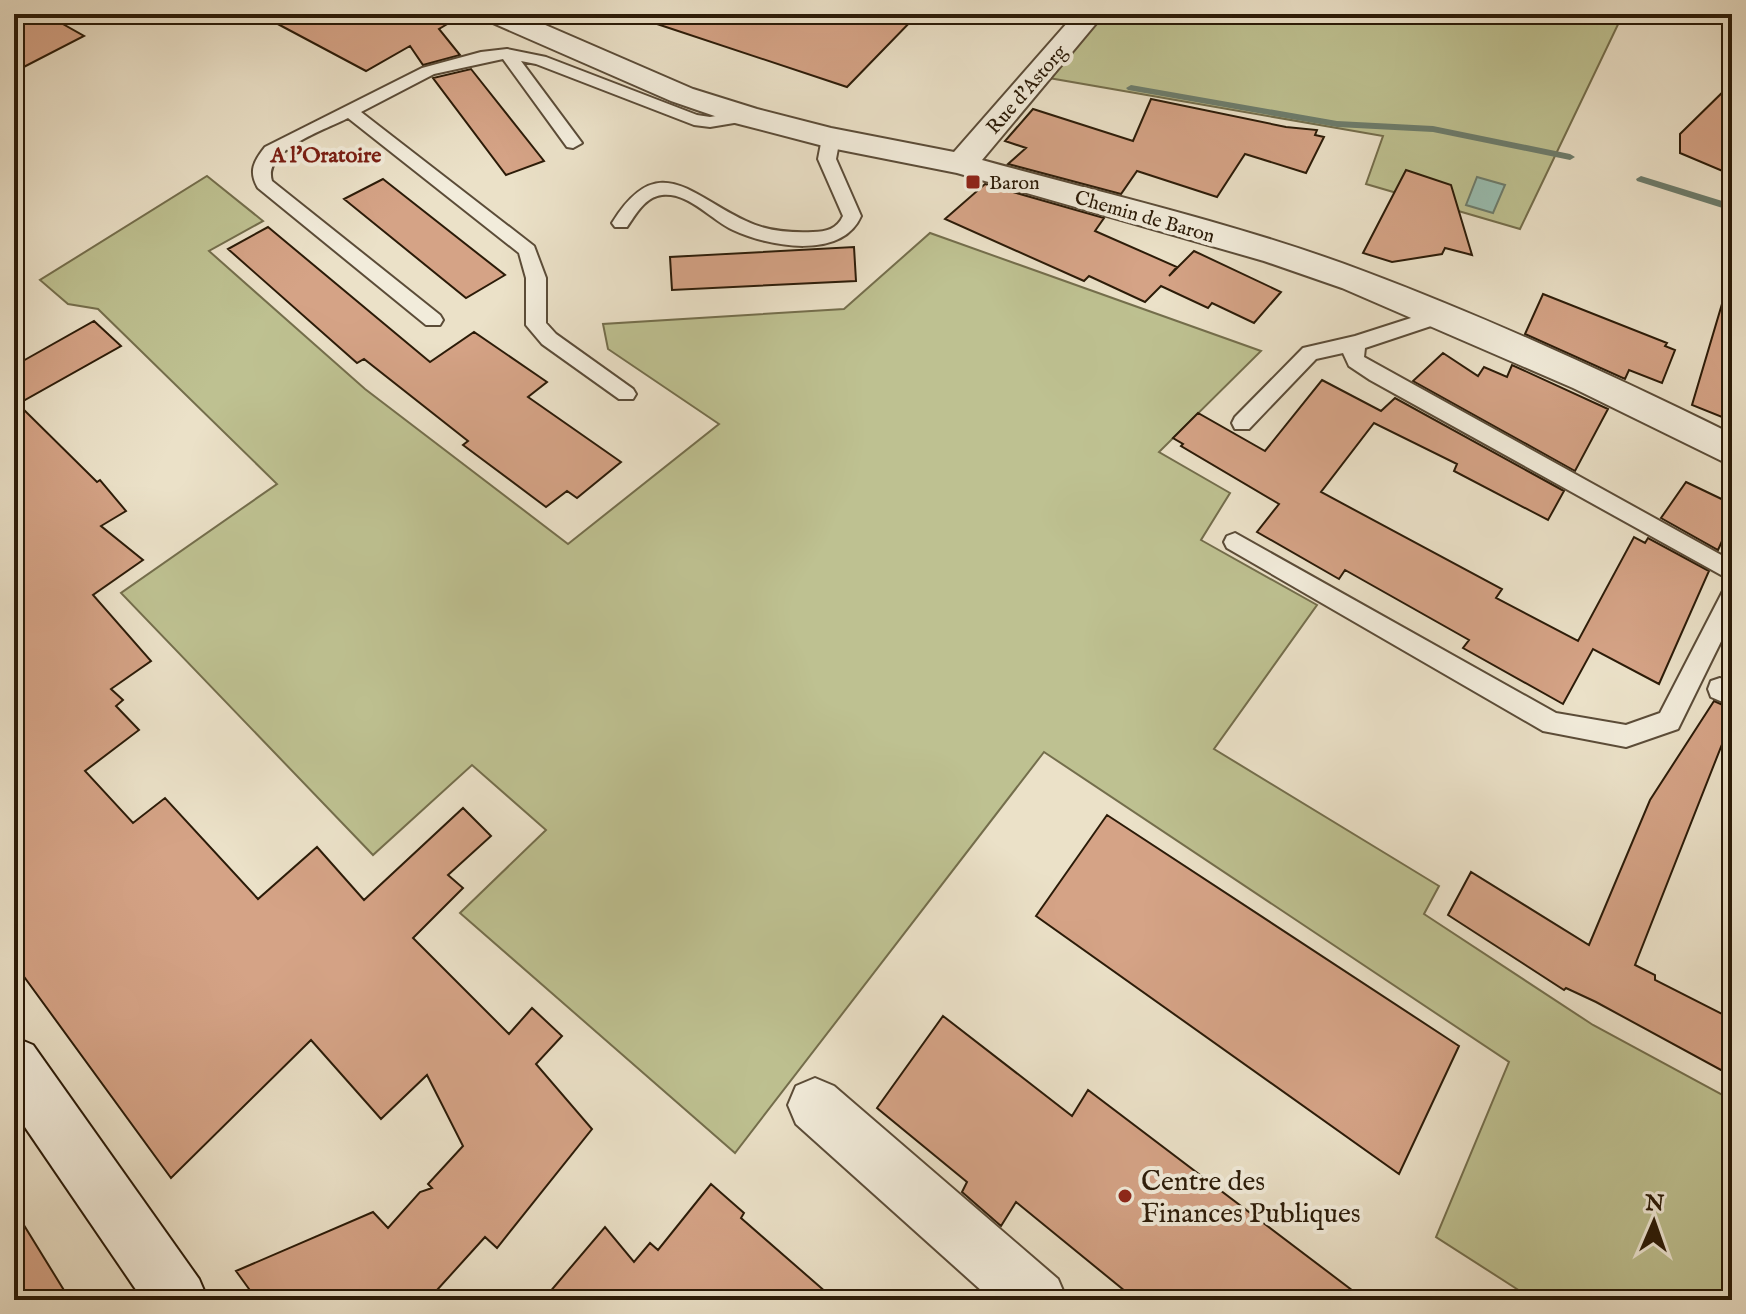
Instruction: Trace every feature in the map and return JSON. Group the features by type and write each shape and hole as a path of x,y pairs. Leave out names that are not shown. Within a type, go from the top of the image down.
{"street":[{"name":"Chemin de Baron","path":"496,14 682,95 746,116 831,138 961,164 1276,253 1354,280 1586,378 1732,451"},
{"name":"Rue d'Astorg","path":"961,164 1090,14"},
{"path":"14,1064 178,1300"},
{"path":"815,1105 1037,1300"}],"lane":[{"path":"507,54 573,143"},
{"path":"433,320 264,184 259,173 260,164 271,151 428,71 481,57 507,54 540,60 694,120 710,122 746,116"},
{"path":"349,111 527,250 536,278 536,325 549,339 626,394"},
{"path":"621,223 635,199 646,193 670,189 743,228 791,238 824,238 844,232 851,224 852,216 827,159 831,138"},
{"path":"1242,423 1310,353 1357,343 1439,316"},
{"path":"1357,343 1353,353 1356,361 1377,375 1732,572"},
{"path":"1235,542 1552,723 1626,736 1669,721 1732,596"}],"green space":[{"path":"1102,14 1623,14 1520,229 1366,184 1383,136 1049,78"},
{"path":"207,176 263,221 209,251 365,389 568,544 719,424 608,349 603,324 844,309 930,233 1261,351 1159,452 1230,493 1201,540 1317,605 1214,749 1439,886 1424,914 1593,1025 1732,1100 1732,1300 1534,1300 1436,1237 1509,1062 1044,752 735,1153 460,913 546,830 472,765 373,855 121,593 277,484 98,309 68,304 40,280"}],"water":[{"path":"1477,177 1505,185 1493,213 1466,205"}],"building":[{"path":"14,14 45,14 84,36 14,72"},
{"path":"259,14 464,14 439,29 460,55 423,65 410,46 366,71"},
{"path":"649,14 918,14 847,87 648,21"},
{"path":"471,69 544,161 506,175 433,78"},
{"path":"1732,83 1732,175 1680,153 1680,134"},
{"path":"1151,99 1286,127 1317,130 1315,135 1324,137 1306,173 1245,154 1217,197 1137,171 1121,194 1008,164 1026,148 1005,141 1033,109 1133,141"},
{"path":"1406,170 1451,185 1472,255 1445,248 1442,254 1392,262 1363,253"},
{"path":"383,179 505,275 466,298 344,199"},
{"path":"985,184 1104,218 1095,231 1177,267 1169,276 1194,251 1281,292 1254,323 1212,303 1208,308 1161,286 1145,302 1089,276 1084,281 945,219"},
{"path":"268,227 430,362 474,332 547,382 528,397 621,462 577,498 567,491 546,507 463,445 468,441 364,359 357,363 228,249"},
{"path":"854,247 856,281 672,290 670,257"},
{"path":"1543,294 1667,343 1665,346 1675,350 1662,383 1629,370 1625,379 1525,334"},
{"path":"1722,304 1732,306 1732,421 1692,405"},
{"path":"94,321 121,346 18,404 97,482 100,480 126,511 101,526 143,560 93,595 151,661 111,689 123,700 116,706 139,730 85,771 133,823 165,798 258,899 317,847 364,900 463,808 491,836 448,875 463,888 413,938 509,1034 532,1008 562,1036 536,1064 592,1129 497,1248 485,1237 428,1300 257,1300 236,1271 373,1212 388,1228 420,1192 432,1188 428,1184 463,1146 427,1075 381,1119 311,1040 171,1178 14,963 14,366"},
{"path":"1443,353 1478,376 1484,367 1507,377 1512,365 1608,409 1575,471 1413,381"},
{"path":"1322,380 1381,411 1395,398 1564,491 1548,520 1454,471 1457,464 1374,423 1321,492 1502,589 1496,598 1578,641 1634,537 1645,543 1648,538 1709,571 1659,684 1593,649 1563,704 1463,648 1469,640 1345,570 1339,579 1257,532 1279,504 1181,446 1183,444 1173,438 1198,413 1265,451"},
{"path":"1686,482 1732,504 1732,519 1718,550 1661,518"},
{"path":"1714,701 1732,709 1732,719 1635,965 1655,975 1655,980 1732,1019 1732,1076 1596,1002 1566,988 1564,990 1448,915 1471,872 1589,945 1650,800"},
{"path":"1107,815 1459,1046 1399,1174 1036,916"},
{"path":"943,1016 1072,1116 1088,1090 1365,1300 1136,1300 1016,1202 1001,1226 962,1192 967,1182 877,1108"},
{"path":"711,1184 744,1213 741,1218 835,1300 543,1300 605,1227 634,1262 650,1243 658,1250"},
{"path":"14,1209 70,1300 14,1300"}],"waterway":[{"path":"1131,88 1337,124 1433,129 1570,157"},
{"path":"1641,179 1732,208"}],"place":[{"name":"Baron","path":"973,182"},
{"name":"Centre des Finances Publiques","path":"1125,1196"}],"district":[{"name":"A l'Oratoire","path":"326,154"}]}
